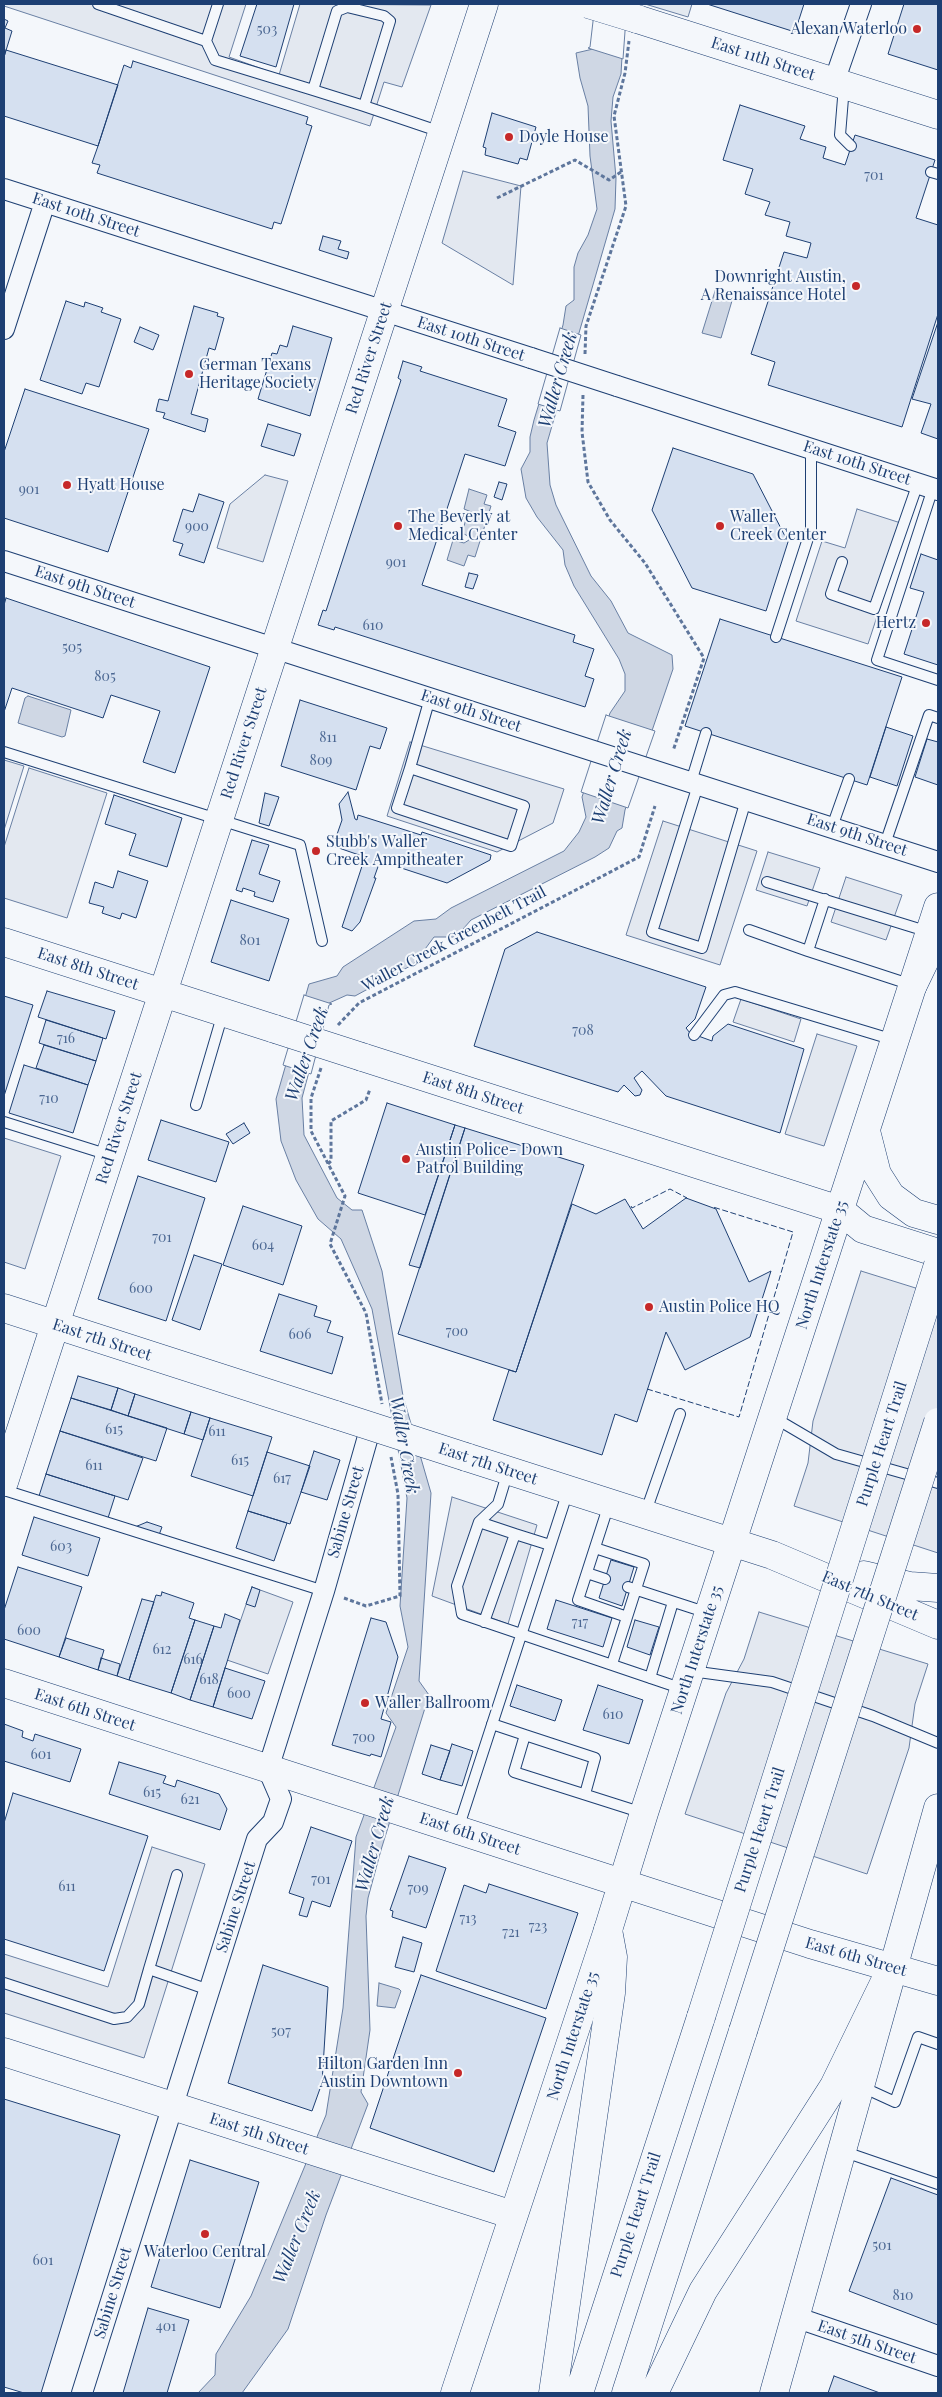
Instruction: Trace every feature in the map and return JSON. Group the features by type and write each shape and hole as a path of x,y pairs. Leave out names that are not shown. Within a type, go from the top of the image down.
{"main road":[{"name":"Red River Street","path":"4,1482 484,4"},
{"name":"East 11th Street","path":"588,4 938,116"},
{"name":"North Interstate 35","path":"456,2393 608,1930 621,1883 913,985 936,924"},
{"name":"East 8th Street","path":"4,942 840,1210 863,1228 938,1253"},
{"path":"866,1131 878,1174 891,1196 914,1213 938,1220"},
{"name":"Purple Heart Trail","path":"579,2393 938,1265"},
{"name":"East 7th Street","path":"4,1308 772,1555 938,1625"},
{"path":"626,2393 938,1422"},
{"path":"772,1555 910,1586 938,1588"},
{"name":"East 6th Street","path":"4,1684 810,1944 938,1981"},
{"path":"774,2393 892,1967 934,1839 938,1808"},
{"path":"553,2393 611,1992 613,1957 608,1930"},
{"path":"654,2393 703,2291 834,2086 892,1967"},
{"name":"East 5th Street","path":"4,2052 514,2215"},
{"path":"468,2393 470,2347"}],"street":[{"path":"839,84 861,4"},
{"name":"East 10th Street","path":"4,189 930,487"},
{"path":"4,329 45,202"},
{"name":"East 9th Street","path":"4,561 938,862"},
{"name":"Sabine Street","path":"82,2393 257,1839 273,1822 281,1799 268,1769 324,1591 371,1426"},
{"name":"East 5th Street","path":"795,2317 938,2366"}],"lane":[{"path":"98,4 206,41"},
{"path":"218,4 206,41 215,60 364,106 442,133"},
{"path":"313,90 336,12 347,7 384,16 390,21 364,106"},
{"path":"839,84 840,135 851,146"},
{"path":"776,637 812,529 811,448"},
{"path":"842,562 831,594 874,609 930,487"},
{"path":"930,487 878,660 938,680"},
{"path":"410,768 524,806 511,846 397,808 430,698"},
{"path":"885,844 929,715 938,718"},
{"path":"706,733 695,783 652,932 702,948 746,800"},
{"path":"4,752 218,821 300,845 322,941"},
{"path":"832,827 848,779"},
{"path":"768,882 825,899 936,924"},
{"path":"808,951 825,899"},
{"path":"749,930 913,985"},
{"path":"694,1035 724,995 735,992 895,1041"},
{"path":"196,1105 223,1012"},
{"path":"4,1122 110,1155"},
{"path":"644,1514 680,1414"},
{"path":"773,1417 836,1454 938,1483"},
{"path":"509,1470 498,1504 479,1522 457,1586 462,1614 650,1678 772,1682 873,1716 938,1743"},
{"path":"4,1490 324,1591"},
{"path":"457,1830 568,1490"},
{"path":"609,1503 578,1600 627,1617"},
{"path":"479,1522 550,1545"},
{"path":"484,1622 515,1534"},
{"path":"595,1548 644,1564 632,1588 627,1617 612,1664"},
{"path":"587,1573 605,1579"},
{"path":"632,1588 709,1613"},
{"path":"650,1678 673,1602"},
{"path":"492,1724 595,1758 586,1794"},
{"path":"525,1735 514,1772 644,1813"},
{"path":"4,1983 114,2019 127,2017 138,2004 176,1875"},
{"path":"149,1969 209,1990"},
{"path":"859,2086 895,2102 918,2037 938,2044"},
{"path":"841,2151 938,2184"}],"path":[{"path":"496,198 575,160 609,180 621,172"},
{"name":"Waller Creek Greenbelt Trail","path":"335,1029 358,1003 639,857 655,806"},
{"path":"323,1063 311,1098 311,1131 345,1196 330,1244"},
{"path":"328,1164 331,1161 331,1121 366,1100 370,1090"},
{"path":"366,1606 400,1596"}],"shaded area":[{"path":"4,4 246,4 229,57 279,75 300,4 431,5 402,87 384,82 370,126 4,6"},
{"path":"645,4 692,4 688,17"},
{"path":"463,171 521,186 513,285 442,243"},
{"path":"265,475 288,481 263,562 217,548 230,504"},
{"path":"857,509 907,525 868,644 796,621 822,541 845,548"},
{"path":"410,742 564,789 553,823 497,852 387,816"},
{"path":"4,760 24,766 4,830"},
{"path":"29,768 107,793 67,918 4,898 4,847"},
{"path":"663,821 757,851 720,965 626,935"},
{"path":"768,852 820,868 807,906 756,890"},
{"path":"846,877 902,895 886,940 831,922"},
{"path":"741,999 801,1019 794,1042 733,1022"},
{"path":"817,1034 857,1046 824,1146 785,1134"},
{"path":"4,1138 61,1156 25,1269 4,1262"},
{"path":"861,1271 938,1295 938,1553 794,1506 808,1463 813,1421"},
{"path":"452,1497 537,1525 508,1624 432,1596"},
{"path":"252,1587 293,1602 268,1674 227,1660"},
{"path":"759,1612 928,1664 915,1704 909,1748 867,1874 685,1814 726,1693 744,1659"},
{"path":"152,1847 205,1864 144,2058 4,2013 4,1954 108,1987"}],"water":[{"name":"Waller Creek","path":"625,4 621,74 613,97 611,121 616,178 615,209 547,443 550,485 556,505 591,576 611,601 628,633 672,655 673,669 625,810 622,828 617,831 609,848 595,857 471,920 456,937 434,937 414,964 355,996 347,995 327,1004 302,1098 304,1135 337,1198 352,1210 362,1210 382,1271 403,1396 431,1493 419,1681 429,1695 368,1898 366,1916 370,2030 361,2092 368,2104 326,2215 288,2329 242,2393 198,2393 215,2375 216,2354 251,2296 326,2115 343,2008 356,1837 396,1727 386,1713 408,1647 400,1606 407,1498 372,1309 341,1239 318,1219 296,1180 281,1141 276,1099 309,984 337,976 343,967 414,921 436,919 451,908 564,851 579,832 586,817 582,797 610,713 625,691 625,674 619,659 574,586 565,565 563,550 537,517 526,498 521,469 530,452 530,437 534,420 563,325 566,306 574,300 574,267 578,253 588,235 597,209 590,156 588,106 580,78 576,53 593,49"},
{"path":"716,288 734,294 721,338 702,333"},
{"path":"469,489 487,495 484,504 491,506 475,557 468,555 464,566 447,560 453,540 464,543 469,540 468,536 462,533 466,519 472,520 475,516 474,513 464,509"},
{"path":"28,696 71,710 65,736 62,737 18,723 25,698"},
{"path":"379,1983 401,1991 395,2008 377,2006"}],"pier":[{"path":"627,4 623,59 588,48 590,47 594,13"},
{"path":"560,328 581,335 560,411 538,404"},
{"path":"606,715 655,731 628,808 581,792"},
{"path":"304,995 332,1004 329,1005 311,1074 283,1065"}],"building":[{"path":"257,4 294,4 276,67 240,56"},
{"path":"707,4 804,4 795,32"},
{"name":"Alexan Waterloo","path":"904,4 938,4 938,70 888,54"},
{"path":"4,19 8,21 5,28 12,31 4,57"},
{"path":"6,50 118,85 98,146 4,116 4,57"},
{"path":"133,61 308,117 306,124 312,126 281,224 274,222 272,229 97,173 100,165 92,163 124,65 131,68"},
{"name":"Downright Austin, A Renaissance Hotel","path":"740,105 805,126 800,139 826,147 823,158 845,165 855,135 935,160 916,218 938,225 938,314 902,427 768,385 775,362 751,354 784,252 807,258 811,243 786,236 790,222 765,215 770,202 745,194 753,169 723,160"},
{"name":"Doyle House","path":"492,113 536,127 527,160 520,158 518,164 485,155 486,148 483,147"},
{"path":"323,236 341,241 338,249 349,252 347,259 319,250"},
{"path":"66,301 84,307 85,302 103,308 101,312 121,319 99,387 86,383 82,394 40,380"},
{"name":"German Texans Heritage Society","path":"194,306 218,313 217,316 224,318 215,350 209,348 191,414 208,419 205,432 163,418 165,413 156,411 159,399 168,401"},
{"path":"938,322 938,439 921,433 931,404 912,399"},
{"path":"293,326 332,338 310,416 258,399 272,353 277,354 280,345 287,347"},
{"path":"140,327 159,335 153,350 134,342"},
{"name":"The Beverly at Medical Center","path":"403,361 422,367 420,371 507,399 498,426 516,432 505,466 465,454 422,585 575,635 573,642 594,649 585,676 594,679 585,707 335,627 334,630 318,625 323,610 326,611 401,380 398,378"},
{"name":"Hyatt House","path":"25,389 149,429 108,552 4,518 4,452"},
{"path":"268,424 301,434 294,456 261,446"},
{"name":"Waller Creek Center","path":"673,448 753,474 788,542 766,611 692,588 652,510"},
{"path":"499,482 507,484 502,500 494,497"},
{"path":"199,494 224,502 204,563 179,555 183,544 173,541 183,509 193,512"},
{"name":"Hertz","path":"921,554 938,560 938,665 904,654 924,592 910,588"},
{"path":"469,573 478,575 473,589 465,587"},
{"path":"6,598 210,667 175,773 143,762 160,711 111,695 103,718 12,688 4,712 4,605"},
{"path":"720,619 902,677 867,785 685,726"},
{"path":"300,700 387,728 380,749 370,746 356,790 281,766"},
{"path":"886,727 913,736 897,786 870,777"},
{"path":"927,739 938,742 938,785 915,777"},
{"path":"348,792 355,819 357,820 358,815 421,835 422,832 491,855 490,860 447,883 380,861 360,922 352,931 342,927 365,857 333,846 342,820 339,804"},
{"path":"265,793 279,797 269,826 259,823"},
{"path":"114,795 182,818 167,867 129,855 136,834 105,824"},
{"path":"252,840 269,845 259,874 280,881 273,902 254,896 255,892 243,888 242,892 236,890"},
{"path":"118,871 148,881 136,918 122,913 120,919 102,913 104,907 89,903 95,882 113,888"},
{"path":"231,900 289,919 269,981 211,962"},
{"path":"537,932 706,987 695,1019 686,1028 690,1033 712,1041 713,1036 728,1024 804,1049 780,1133 666,1096 642,1071 634,1078 642,1090 640,1095 635,1096 624,1085 618,1092 474,1046 505,949"},
{"path":"47,991 115,1011 106,1039 38,1017"},
{"path":"4,996 33,1005 4,1096"},
{"path":"46,1020 103,1038 96,1061 39,1043"},
{"path":"44,1045 96,1061 88,1085 36,1068"},
{"path":"24,1065 88,1085 73,1133 9,1113"},
{"name":"Austin Police- Down Patrol Building","path":"387,1103 455,1125 425,1215 358,1193"},
{"path":"161,1120 229,1142 216,1182 148,1160"},
{"path":"244,1123 250,1133 233,1144 226,1134"},
{"path":"455,1125 465,1128 420,1268 409,1265"},
{"path":"465,1128 584,1165 516,1372 398,1334"},
{"path":"138,1176 205,1198 166,1321 98,1299"},
{"name":"Austin Police HQ","path":"686,1198 716,1209 749,1282 771,1271 750,1337 685,1370 666,1332 637,1422 615,1414 602,1455 493,1420 509,1370 516,1372 572,1204 596,1214 625,1199 643,1229"},
{"path":"243,1206 302,1226 283,1285 223,1265"},
{"path":"194,1255 222,1264 200,1330 172,1320"},
{"path":"279,1294 317,1306 314,1316 331,1321 327,1332 343,1337 332,1374 260,1351"},
{"path":"78,1376 118,1388 111,1410 71,1398"},
{"path":"118,1388 135,1394 128,1416 111,1410"},
{"path":"135,1394 191,1412 184,1434 128,1416"},
{"path":"71,1398 167,1428 156,1461 60,1431"},
{"path":"191,1412 210,1418 203,1440 184,1434"},
{"path":"210,1418 272,1437 253,1496 191,1476"},
{"path":"60,1431 143,1458 128,1500 46,1474"},
{"path":"314,1451 340,1460 327,1500 301,1492"},
{"path":"267,1452 310,1466 290,1524 248,1511"},
{"path":"46,1474 115,1496 108,1518 39,1496"},
{"path":"248,1511 287,1523 274,1561 236,1548"},
{"path":"34,1517 100,1538 88,1576 22,1555"},
{"path":"147,1522 162,1527 159,1535 135,1527"},
{"path":"611,1560 634,1567 622,1606 599,1598"},
{"path":"18,1567 82,1587 59,1657 4,1639 4,1610"},
{"path":"252,1587 260,1590 255,1607 246,1604"},
{"path":"162,1592 194,1603 189,1618 195,1620 171,1693 129,1680 156,1595 161,1596"},
{"path":"142,1599 154,1602 129,1680 117,1676"},
{"path":"556,1600 612,1618 603,1647 547,1629"},
{"path":"225,1614 240,1620 213,1707 190,1700 214,1626 221,1628"},
{"name":"Waller Ballroom","path":"371,1618 386,1622 398,1657 381,1719 391,1722 381,1757 371,1754 370,1756 332,1745"},
{"path":"195,1620 214,1626 190,1700 171,1693"},
{"path":"635,1620 659,1627 650,1655 627,1647"},
{"path":"66,1638 104,1650 98,1670 59,1657"},
{"path":"101,1658 120,1664 117,1676 98,1670"},
{"path":"225,1668 265,1681 252,1719 213,1707"},
{"path":"517,1685 562,1700 555,1721 510,1706"},
{"path":"598,1685 643,1700 629,1744 583,1730"},
{"path":"4,1724 23,1731 22,1737 33,1741 35,1734 81,1749 70,1782 4,1761"},
{"path":"452,1744 473,1751 462,1786 440,1780"},
{"path":"431,1745 450,1751 440,1780 422,1774"},
{"path":"119,1762 166,1776 163,1783 175,1787 177,1780 219,1794 227,1809 220,1830 109,1794"},
{"path":"13,1793 148,1836 104,1971 4,1939 4,1823"},
{"path":"311,1827 352,1841 330,1907 312,1901 307,1917 299,1915 304,1898 289,1893"},
{"path":"409,1856 446,1868 426,1928 392,1917 393,1911 390,1910"},
{"path":"489,1884 578,1913 546,2009 436,1971 464,1885 486,1893"},
{"path":"403,1937 422,1943 414,1972 395,1967"},
{"path":"263,1965 328,1987 322,2083 312,2111 228,2083"},
{"name":"Hilton Garden Inn Austin Downtown","path":"421,1975 546,2018 494,2172 370,2128"},
{"path":"4,2099 120,2135 41,2393 24,2393 4,2387"},
{"name":"Waterloo Central","path":"190,2160 259,2182 220,2308 151,2287"},
{"path":"891,2178 938,2195 938,2325 849,2291"},
{"path":"148,2308 189,2320 167,2393 123,2393"},
{"path":"834,2376 880,2393 828,2393"}],"fence":[{"path":"631,1206 632,1208 670,1189 687,1198"},
{"path":"647,1389 739,1417 793,1232 713,1207"}],"place":[{"name":"Alexan Waterloo","path":"917,29"},
{"name":"Doyle House","path":"509,137"},
{"name":"Downright Austin, A Renaissance Hotel","path":"856,286"},
{"name":"German Texans Heritage Society","path":"189,374"},
{"name":"Hyatt House","path":"67,485"},
{"name":"The Beverly at Medical Center","path":"398,526"},
{"name":"Waller Creek Center","path":"720,526"},
{"name":"Hertz","path":"926,623"},
{"name":"Stubb's Waller Creek Ampitheater","path":"316,851"},
{"name":"Austin Police- Down Patrol Building","path":"406,1159"},
{"name":"Austin Police HQ","path":"649,1307"},
{"name":"Waller Ballroom","path":"365,1703"},
{"name":"Hilton Garden Inn Austin Downtown","path":"458,2073"},
{"name":"Waterloo Central","path":"205,2234"}]}
